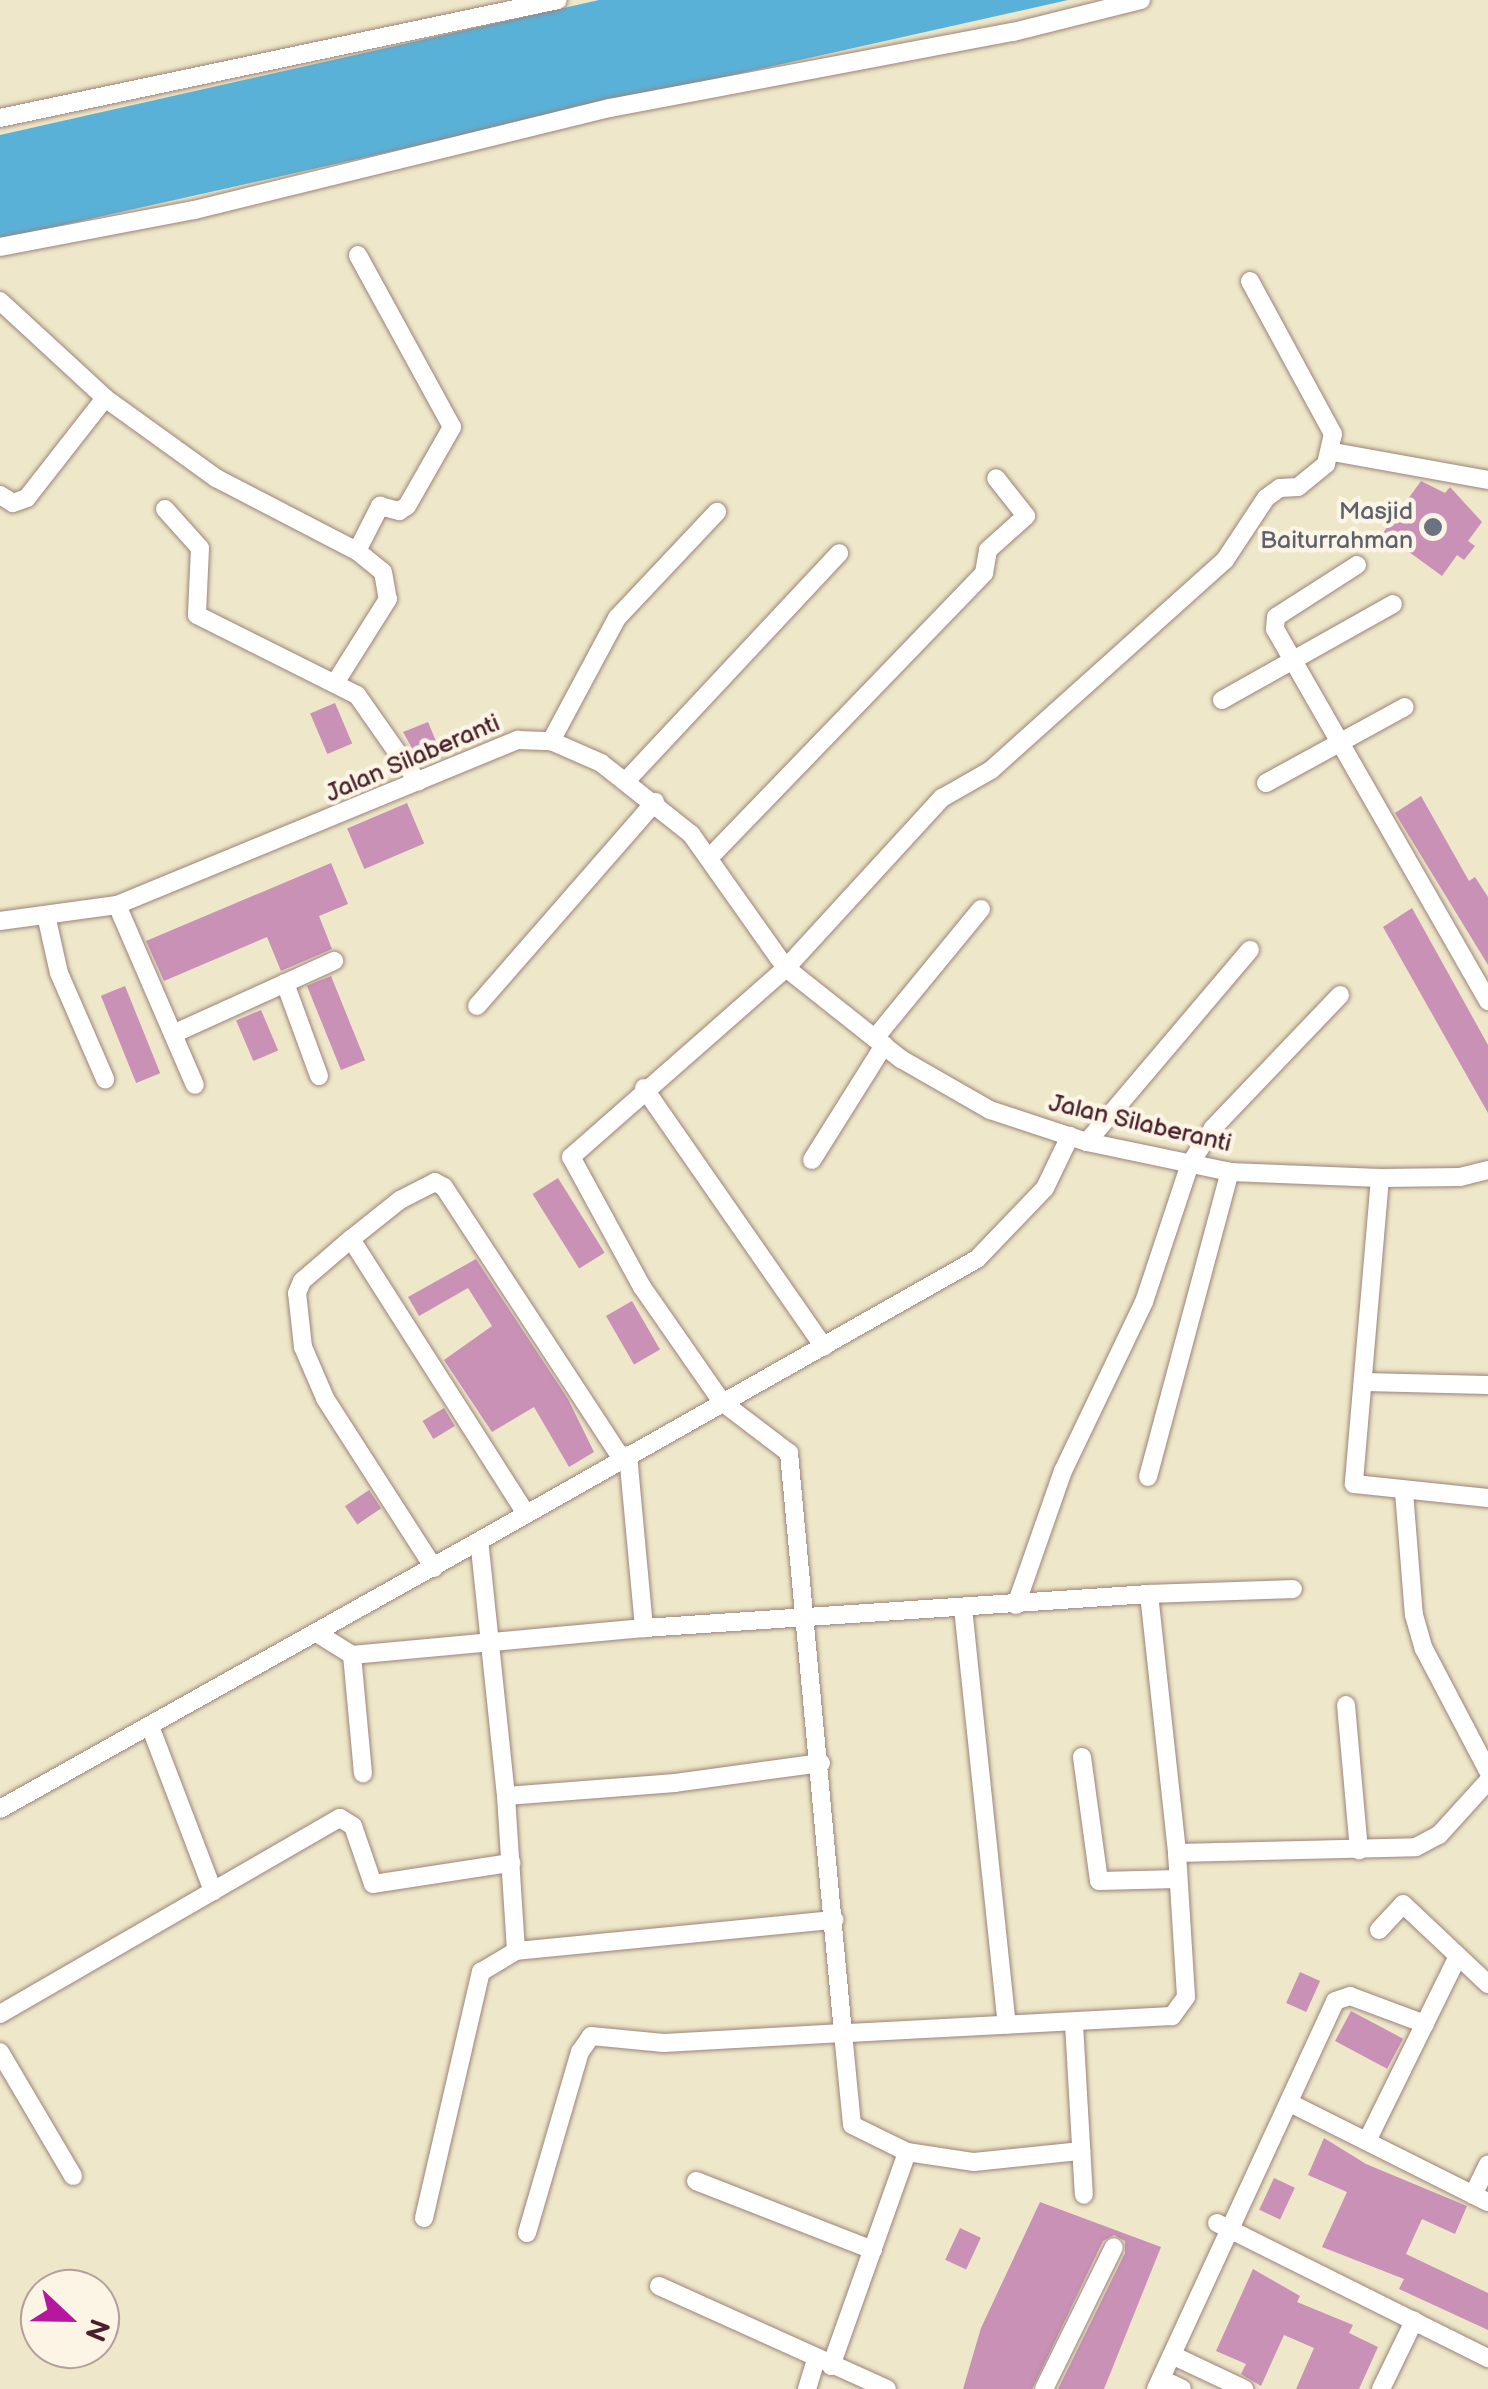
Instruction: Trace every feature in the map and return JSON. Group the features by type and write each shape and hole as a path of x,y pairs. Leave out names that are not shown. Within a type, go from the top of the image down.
{"street":[{"path":"0,118 558,0"},
{"path":"0,247 194,210 610,108 1014,32 1141,0"},
{"path":"356,551 380,506 399,511 407,506 452,427 358,255"},
{"path":"1250,281 1322,410 1332,452"},
{"path":"0,301 105,398 216,478 356,551 390,585 335,683"},
{"path":"0,495 12,504 27,498 105,398"},
{"path":"1332,452 1488,480"},
{"path":"1082,2151 974,2162 906,2152 852,2125 810,1619 789,1454 722,1402 642,1288 572,1166 571,1156 644,1088 786,968 942,798 991,770 1104,673 1225,560 1266,498 1280,488 1298,487 1332,452"},
{"path":"712,855 984,573 988,550 1026,516 996,478"},
{"path":"165,509 200,548 196,615 335,683 372,710 418,782"},
{"path":"550,741 617,618 718,512"},
{"path":"626,781 839,552"},
{"path":"1357,565 1276,617 1275,629 1488,1001"},
{"path":"1222,700 1293,664 1393,604"},
{"path":"1266,783 1340,746 1405,707"},
{"name":"Jalan Silaberanti","path":"0,921 118,905 518,740 550,741 626,781 712,855 786,968 879,1042 990,1110 1079,1139 1230,1172 1380,1178 1460,1177 1488,1170"},
{"path":"477,1006 655,802"},
{"path":"118,905 195,1084"},
{"path":"812,1160 879,1042 982,909"},
{"path":"46,915 59,973 105,1079"},
{"path":"0,1809 320,1634 977,1258 1046,1188 1079,1139 1250,950"},
{"path":"173,1034 334,961"},
{"path":"285,984 319,1076"},
{"path":"1016,1605 1064,1471 1144,1302 1190,1164 1213,1128 1340,994"},
{"path":"644,1088 824,1347"},
{"path":"1148,1478 1230,1172"},
{"path":"1380,1178 1354,1484 1488,1498"},
{"path":"434,1568 325,1398 303,1347 297,1293 351,1239 400,1200 435,1182 444,1186 625,1457 644,1628"},
{"path":"351,1239 526,1514"},
{"path":"1362,1382 1488,1385"},
{"path":"1404,1492 1414,1615 1424,1649 1488,1771"},
{"path":"480,1540 506,1796 516,1951"},
{"path":"320,1634 352,1655 644,1628 1149,1594 1293,1589"},
{"path":"527,2233 580,2052 591,2036 664,2043 1074,2024 1164,2018 1183,2004 1177,1853 1149,1594"},
{"path":"963,1608 1006,2025"},
{"path":"352,1655 363,1773"},
{"path":"1346,1704 1359,1850"},
{"path":"150,1726 213,1891"},
{"path":"1082,1757 1099,1881 1178,1879"},
{"path":"506,1796 675,1783 821,1763"},
{"path":"1177,1853 1359,1850 1428,1842 1488,1781"},
{"path":"0,2014 340,1818 353,1826 373,1884 511,1864"},
{"path":"1379,1930 1403,1904 1488,1984"},
{"path":"424,2218 481,1972 516,1951 834,1920"},
{"path":"1367,2141 1458,1956"},
{"path":"1182,2389 1158,2384 1224,2226 1340,1998 1424,2024"},
{"path":"1074,2024 1084,2194"},
{"path":"0,2052 72,2176"},
{"path":"1290,2102 1480,2198 1488,2164"},
{"path":"807,2389 873,2250 906,2152"},
{"path":"696,2181 873,2250"},
{"path":"1224,2226 1488,2358"},
{"path":"1044,2389 1114,2247"},
{"path":"659,2286 887,2389"},
{"path":"1381,2389 1414,2321"},
{"path":"1172,2354 1244,2389"}],"water":[{"path":"599,0 1068,0 0,239 0,135"}],"building":[{"name":"Masjid Baiturrahman","path":"1421,481 1445,493 1450,487 1482,522 1468,541 1475,546 1464,560 1457,555 1442,576 1383,533"},
{"path":"335,703 352,744 327,754 310,714"},
{"path":"428,722 443,758 422,766 403,732"},
{"path":"1421,796 1469,881 1475,877 1488,897 1488,965 1395,813"},
{"path":"407,803 424,844 364,869 347,828"},
{"path":"331,863 348,904 319,916 332,949 281,971 267,937 164,981 146,941"},
{"path":"1412,908 1488,1045 1488,1113 1383,927"},
{"path":"331,976 365,1060 341,1070 307,986"},
{"path":"125,986 160,1073 136,1083 101,996"},
{"path":"261,1010 278,1051 253,1061 236,1021"},
{"path":"558,1178 605,1253 579,1269 533,1194"},
{"path":"476,1259 568,1399 594,1452 569,1467 534,1407 492,1432 444,1360 492,1326 468,1288 419,1316 408,1297"},
{"path":"632,1301 660,1349 634,1364 606,1316"},
{"path":"444,1408 455,1426 433,1439 423,1421"},
{"path":"369,1490 381,1508 357,1524 345,1506"},
{"path":"1300,1972 1320,1981 1306,2012 1286,2003"},
{"path":"1351,2011 1403,2039 1387,2069 1335,2041"},
{"path":"1324,2138 1366,2164 1467,2206 1455,2234 1422,2219 1406,2254 1488,2293 1488,2330 1399,2289 1404,2279 1322,2247 1347,2192 1308,2175"},
{"path":"1274,2178 1295,2188 1280,2219 1259,2210"},
{"path":"1040,2202 1161,2247 1104,2389 1058,2389 1125,2253 1125,2241 1114,2235 1103,2241 1032,2389 963,2389 981,2328"},
{"path":"960,2228 981,2238 966,2269 945,2260"},
{"path":"1253,2269 1300,2296 1297,2302 1353,2325 1349,2333 1378,2347 1359,2389 1296,2389 1314,2348 1284,2335 1261,2386 1241,2374 1246,2364 1216,2351"}],"place":[{"name":"Masjid Baiturrahman","path":"1433,527"}]}
